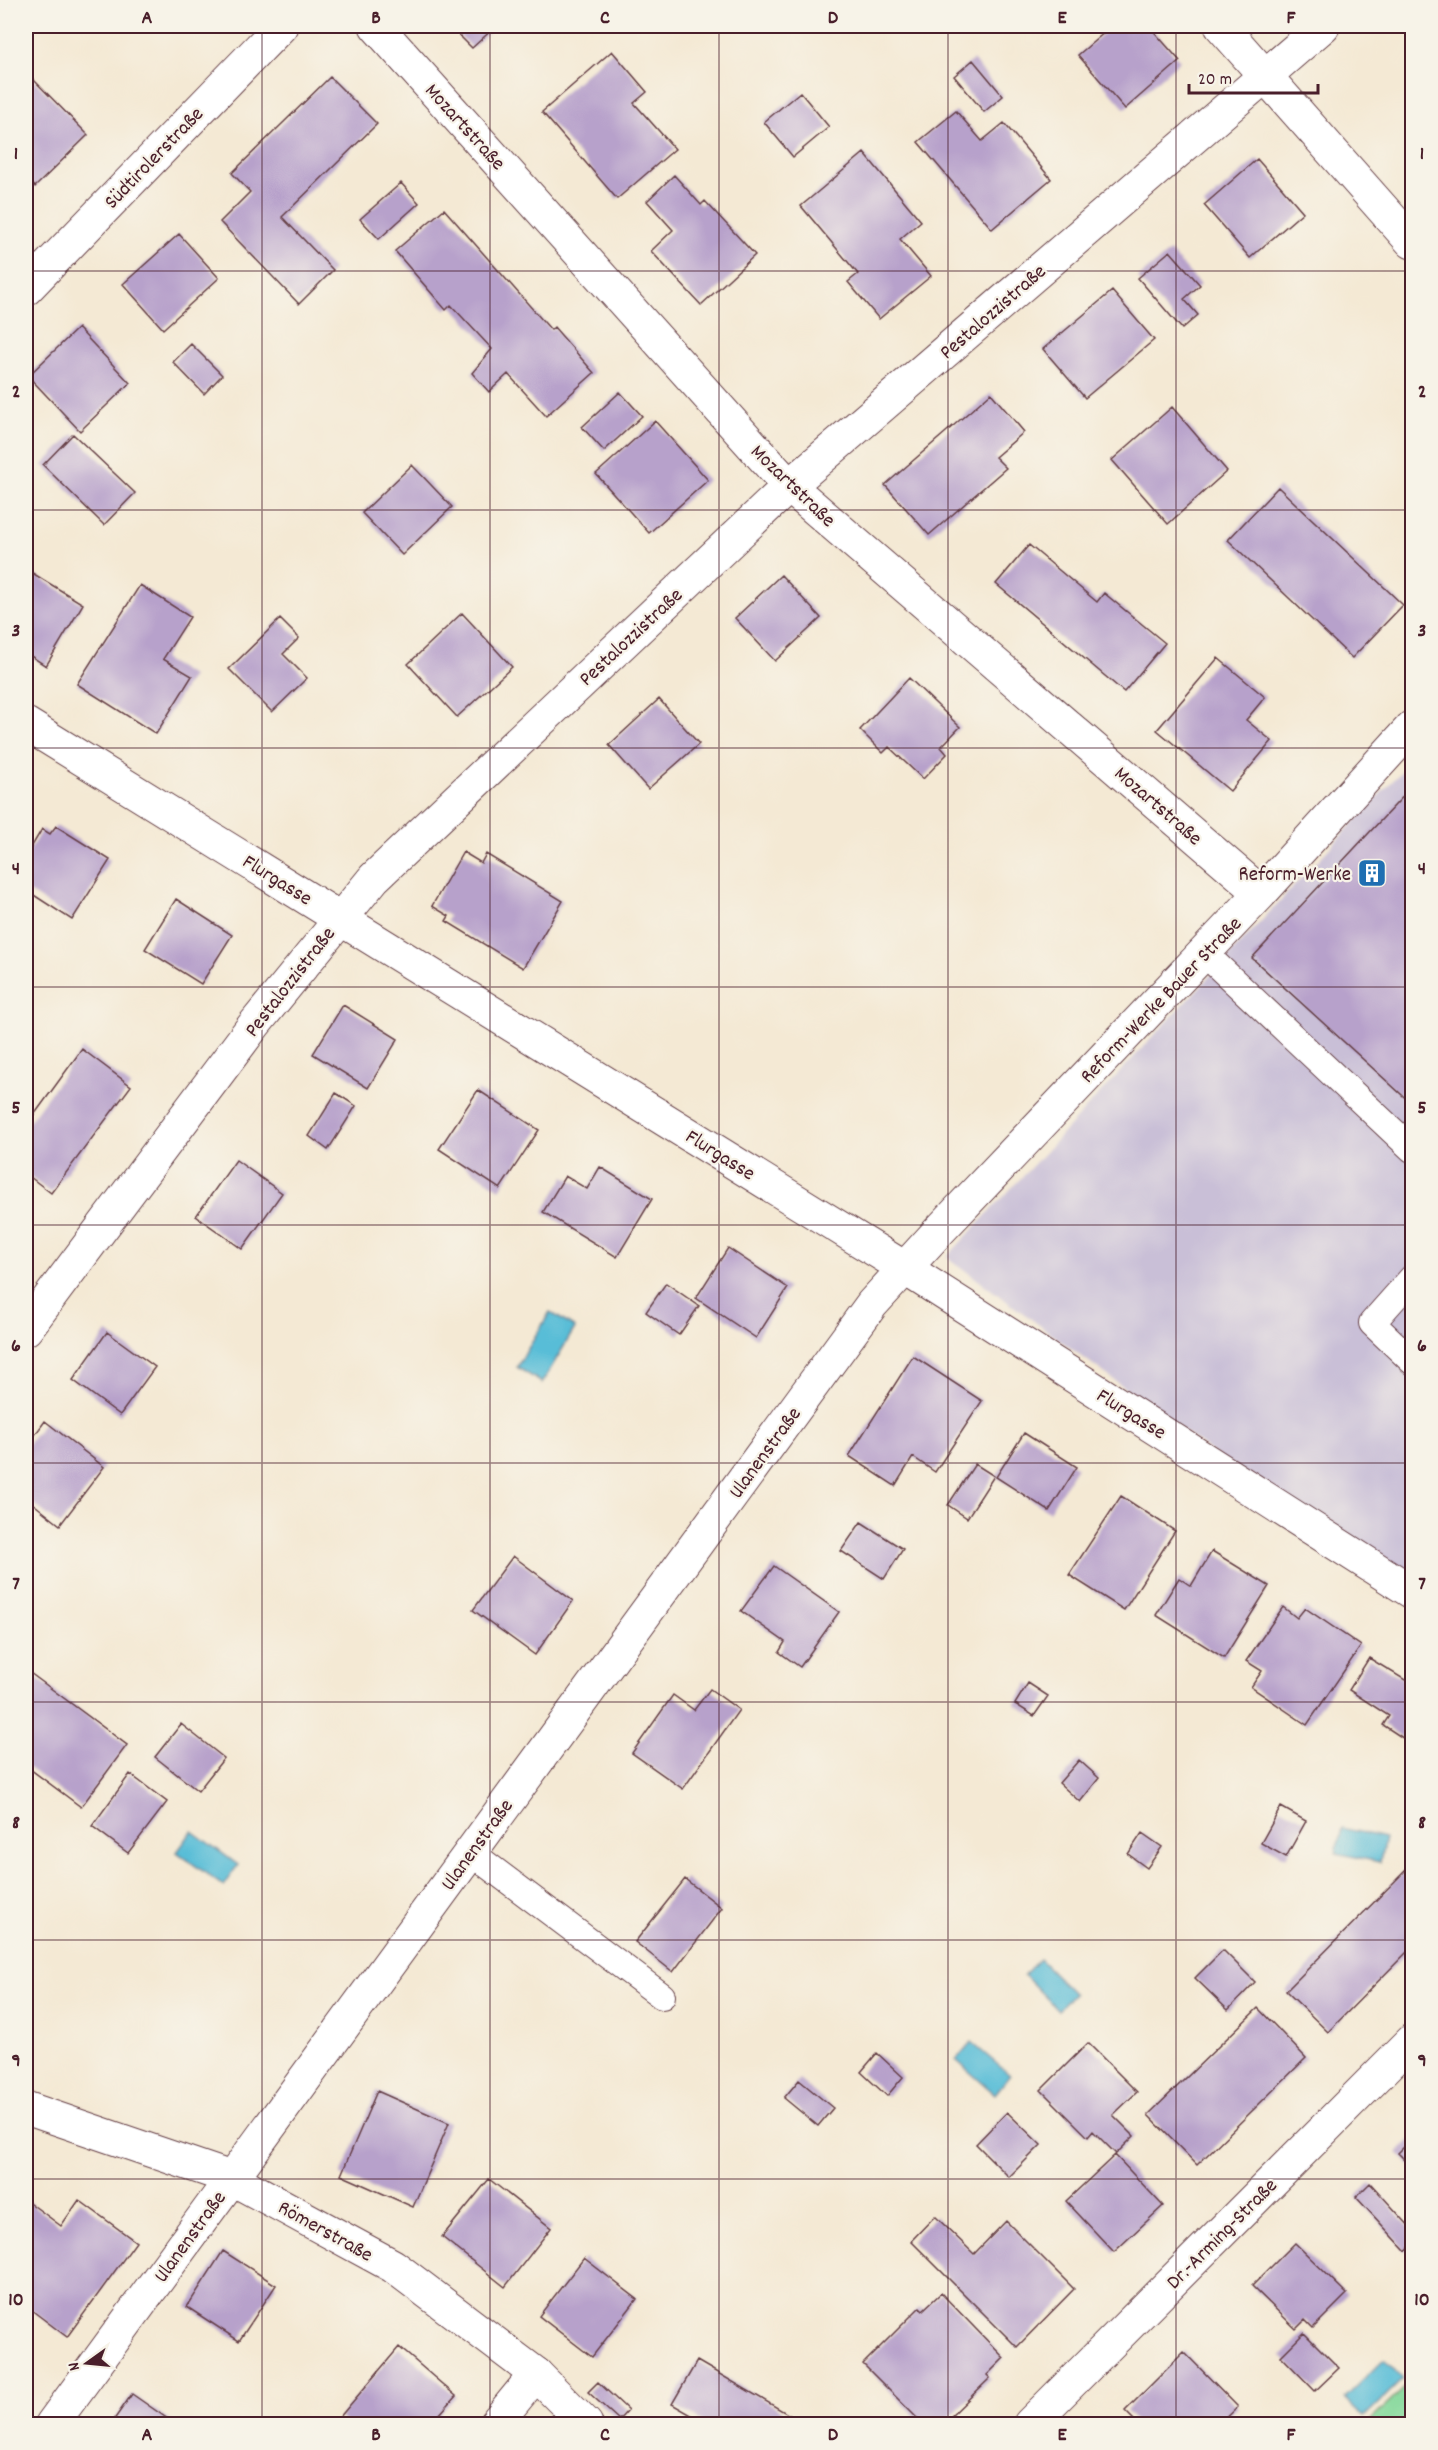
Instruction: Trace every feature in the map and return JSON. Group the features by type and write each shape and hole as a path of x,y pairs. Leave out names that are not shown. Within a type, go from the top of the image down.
{"street":[{"name":"Südtirolerstraße","path":"26,290 282,26"},
{"name":"Mozartstraße","path":"376,26 789,486 1261,893"},
{"path":"1221,26 1413,242"},
{"name":"Pestalozzistraße","path":"26,1329 254,1025 340,917 382,870 789,486 1323,26"},
{"name":"Flurgasse","path":"26,724 906,1269 1413,1592"},
{"name":"Reform-Werke Bauer Straße","path":"906,1269 938,1232 1261,893 1413,727"},
{"name":"Ulanenstraße","path":"52,2424 872,1305 906,1269"},
{"name":"Dr.-Arming-Straße","path":"1030,2424 1413,2041"},
{"name":"Römerstraße","path":"26,2108 231,2178 393,2266 536,2374 586,2424"},
{"path":"495,2424 536,2374"}],"lane":[{"path":"1204,953 1413,1149"},
{"path":"1413,1278 1372,1323 1413,1360"},
{"path":"470,1852 662,1996"}],"shaded area":[{"path":"1412,760 1412,1600 947,1257"}],"green space":[{"path":"1412,2381 1412,2424 1367,2424"}],"water":[{"path":"550,1312 575,1328 542,1383 517,1367"},
{"path":"1342,1828 1385,1838 1380,1862 1336,1853"},
{"path":"192,1831 238,1865 223,1886 177,1852"},
{"path":"1039,1959 1074,1994 1058,2010 1024,1975"},
{"path":"971,2042 1010,2075 995,2094 956,2060"},
{"path":"1384,2359 1403,2379 1364,2417 1344,2398"}],"building":[{"path":"450,26 496,26 472,48"},
{"path":"1112,26 1149,26 1180,61 1125,109 1078,55"},
{"path":"612,51 647,92 634,103 675,149 617,199 542,112"},
{"path":"973,60 1003,96 984,112 954,76"},
{"path":"29,75 88,135 35,187 26,176 26,79"},
{"path":"330,77 377,124 282,217 333,270 299,304 220,222 250,192 232,173"},
{"path":"800,92 829,127 793,157 764,122"},
{"path":"956,111 982,141 1004,123 1051,179 992,229 918,142"},
{"path":"864,153 921,221 900,239 931,276 879,319 848,282 858,274 801,206"},
{"path":"1257,159 1303,212 1250,258 1204,205"},
{"path":"674,175 701,205 705,201 755,255 701,305 651,251 673,230 647,201"},
{"path":"401,183 419,203 379,239 360,219"},
{"path":"444,209 551,330 554,327 594,373 546,416 508,374 489,392 472,373 492,349 451,305 446,310 395,251"},
{"path":"179,234 219,278 163,329 123,284"},
{"path":"1170,251 1200,285 1184,299 1198,315 1182,329 1138,278"},
{"path":"1112,291 1154,340 1085,398 1043,349"},
{"path":"78,328 130,383 80,431 28,376"},
{"path":"191,344 222,375 204,394 173,362"},
{"path":"620,392 642,416 604,451 582,427"},
{"path":"991,393 1024,432 995,457 1006,468 929,535 885,485"},
{"path":"1172,407 1227,471 1168,524 1112,460"},
{"path":"655,421 708,480 649,533 596,474"},
{"path":"73,434 135,493 104,525 43,465"},
{"path":"412,465 452,507 402,555 362,513"},
{"path":"1278,487 1403,605 1352,658 1228,540"},
{"path":"1029,545 1097,602 1104,593 1165,643 1124,692 996,584"},
{"path":"29,571 83,604 46,666 26,653 26,577"},
{"path":"781,575 821,618 775,661 735,618"},
{"path":"140,585 190,617 163,659 192,676 156,734 77,684"},
{"path":"462,613 512,667 457,717 408,664"},
{"path":"280,619 299,638 283,654 307,678 272,712 229,669"},
{"path":"1218,658 1265,697 1246,720 1272,741 1230,791 1157,730"},
{"path":"909,678 960,727 941,747 947,754 923,779 889,747 883,753 860,730"},
{"path":"659,699 699,744 648,789 609,745"},
{"name":"Reform-Werke","path":"1412,787 1412,1104 1252,958"},
{"path":"56,826 110,860 72,920 26,890 26,856 42,829 50,834"},
{"path":"463,852 481,863 486,854 563,901 523,968 446,921 449,916 432,906"},
{"path":"176,899 232,935 201,984 145,949"},
{"path":"343,1005 398,1039 368,1088 313,1054"},
{"path":"82,1049 131,1086 51,1193 26,1174 26,1126"},
{"path":"478,1090 539,1130 500,1189 439,1149"},
{"path":"336,1093 356,1106 328,1150 309,1136"},
{"path":"236,1160 282,1193 242,1249 196,1216"},
{"path":"600,1167 652,1199 617,1257 543,1212 565,1176 587,1189"},
{"path":"728,1248 788,1288 756,1338 696,1298"},
{"path":"666,1283 699,1306 679,1335 646,1312"},
{"path":"107,1332 155,1367 120,1415 73,1380"},
{"path":"913,1356 982,1401 935,1472 913,1457 895,1486 849,1456"},
{"path":"45,1421 104,1467 60,1525 26,1498 26,1447"},
{"path":"1024,1433 1077,1467 1049,1511 996,1477"},
{"path":"975,1464 994,1476 967,1518 948,1505"},
{"path":"1121,1496 1175,1531 1124,1610 1069,1575"},
{"path":"861,1522 903,1549 884,1579 841,1551"},
{"path":"1212,1551 1269,1586 1224,1658 1156,1615 1179,1578 1191,1586"},
{"path":"513,1556 573,1601 535,1655 473,1610"},
{"path":"774,1566 839,1612 800,1667 779,1652 785,1642 741,1611"},
{"path":"1283,1607 1297,1618 1305,1608 1361,1646 1307,1725 1251,1687 1262,1671 1246,1661"},
{"path":"1369,1658 1410,1683 1412,1679 1412,1744 1383,1725 1389,1716 1349,1690"},
{"path":"26,1670 127,1745 81,1807 26,1766"},
{"path":"1028,1683 1048,1696 1034,1716 1015,1704"},
{"path":"710,1689 739,1710 683,1789 632,1753 673,1695 694,1710"},
{"path":"181,1724 224,1758 198,1791 155,1757"},
{"path":"1079,1760 1099,1778 1080,1802 1059,1783"},
{"path":"130,1774 167,1802 128,1853 92,1826"},
{"path":"1281,1807 1306,1821 1286,1857 1261,1843"},
{"path":"1142,1833 1162,1847 1147,1868 1128,1854"},
{"path":"1406,1870 1412,1876 1412,1947 1328,2032 1286,1991"},
{"path":"685,1879 722,1908 673,1972 635,1942"},
{"path":"1223,1950 1255,1982 1228,2010 1195,1978"},
{"path":"1258,2008 1306,2058 1197,2165 1148,2115"},
{"path":"1088,2043 1137,2092 1113,2115 1134,2136 1116,2154 1093,2131 1088,2137 1041,2090"},
{"path":"877,2053 903,2077 887,2096 861,2072"},
{"path":"799,2080 833,2108 818,2126 784,2098"},
{"path":"377,2091 449,2123 413,2207 341,2175"},
{"path":"1007,2112 1041,2145 1009,2177 976,2144"},
{"path":"1412,2139 1412,2167 1398,2153"},
{"path":"1115,2155 1163,2206 1114,2252 1066,2201"},
{"path":"489,2179 551,2228 505,2287 442,2237"},
{"path":"1370,2183 1412,2229 1412,2244 1406,2251 1356,2197"},
{"path":"26,2200 61,2226 79,2200 136,2242 67,2337 26,2306"},
{"path":"935,2216 974,2254 1006,2221 1074,2289 1017,2347 911,2241"},
{"path":"1295,2243 1347,2294 1313,2328 1305,2320 1296,2329 1252,2286"},
{"path":"223,2251 276,2285 239,2341 187,2307"},
{"path":"584,2258 637,2299 592,2357 539,2316"},
{"path":"941,2293 1004,2358 987,2375 990,2378 943,2424 923,2424 863,2364 920,2307 923,2310"},
{"path":"1304,2333 1339,2368 1315,2391 1281,2356"},
{"path":"399,2347 456,2396 439,2415 450,2424 347,2424 339,2418"},
{"path":"1184,2352 1238,2407 1220,2424 1138,2424 1125,2411"},
{"path":"697,2361 805,2424 707,2424 672,2404"},
{"path":"598,2382 628,2410 619,2420 588,2392"},
{"path":"132,2394 175,2424 111,2424"}],"place":[{"name":"Reform-Werke","path":"1372,873"}]}
